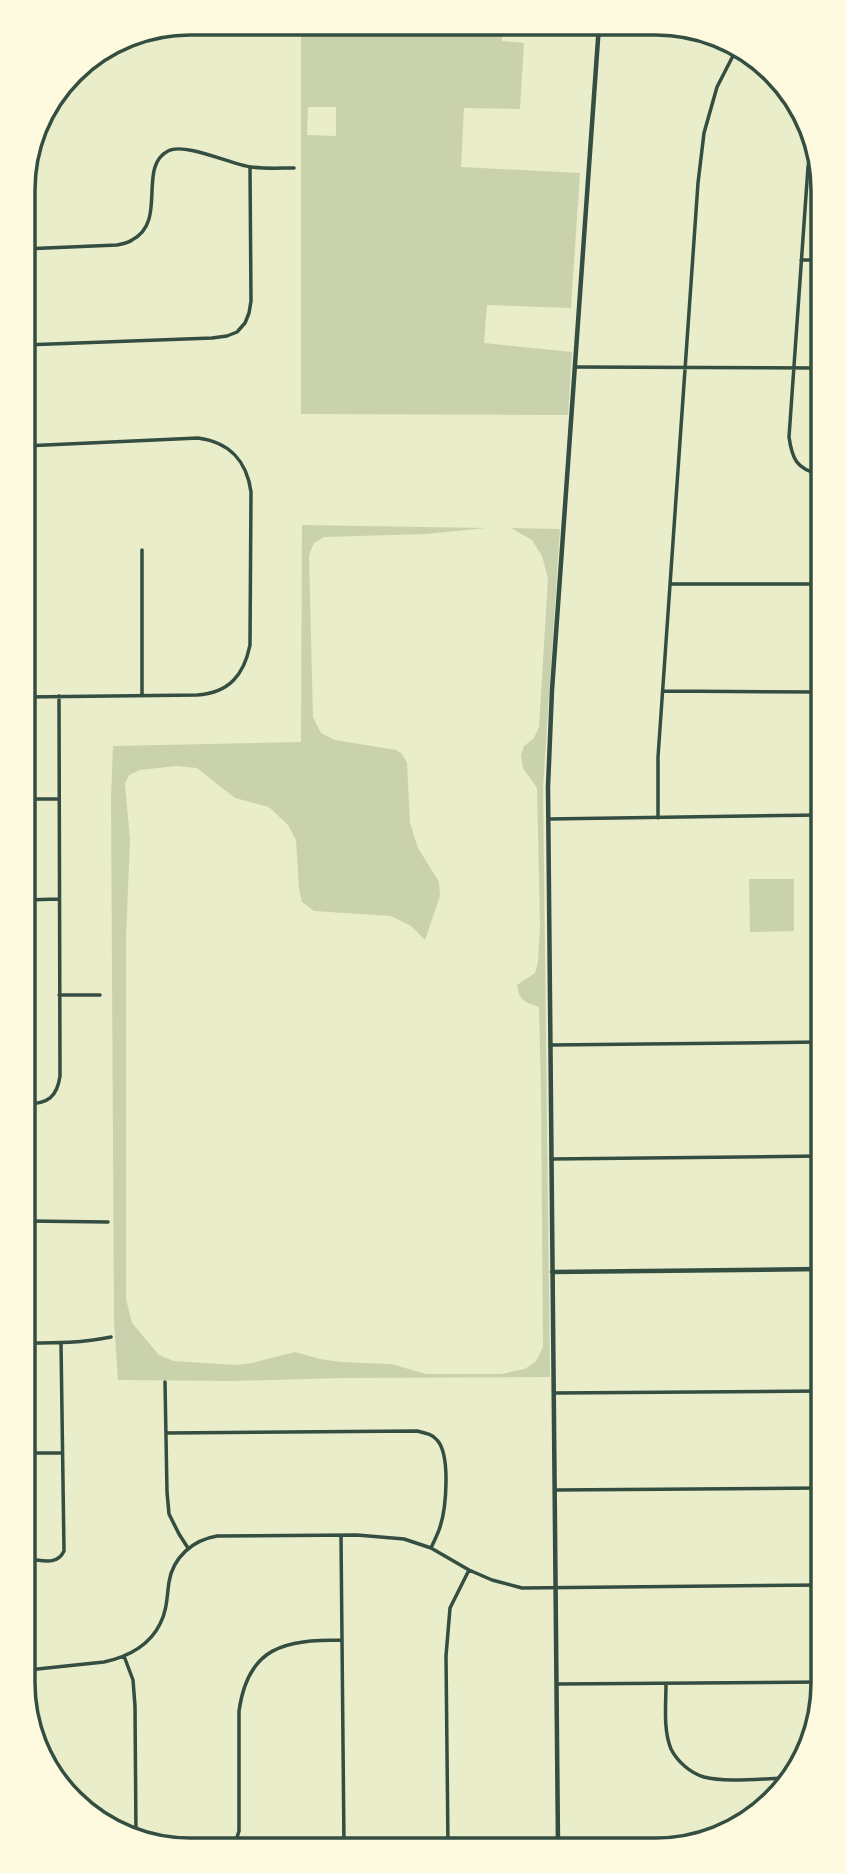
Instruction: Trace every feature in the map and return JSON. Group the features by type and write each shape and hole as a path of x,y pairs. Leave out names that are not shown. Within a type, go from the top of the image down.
{"street":[{"path":"558,1838 549,729 598,35"},
{"path":"658,818 658,757 698,183 704,133 717,87 733,56"},
{"path":"35,249 117,245 132,241 148,225 155,169 159,159 172,149 190,149 250,167 294,168"},
{"path":"809,163 789,437 796,462 811,473"},
{"path":"35,345 212,338 237,332 245,323 251,301 250,167"},
{"path":"802,260 811,260"},
{"path":"576,368 811,369"},
{"path":"35,446 198,438 219,443 234,453 247,473 251,492 250,645 244,668 232,682 211,693 197,695 35,697"},
{"path":"142,550 142,696"},
{"path":"670,583 811,584"},
{"path":"663,691 811,692"},
{"path":"35,1103 52,1098 60,1076 59,696"},
{"path":"35,799 59,799"},
{"path":"548,819 811,815"},
{"path":"35,900 58,899"},
{"path":"59,995 100,995"},
{"path":"550,1045 811,1042"},
{"path":"551,1159 811,1156"},
{"path":"35,1221 108,1222"},
{"path":"552,1272 811,1269"},
{"path":"35,1343 92,1341 111,1337"},
{"path":"35,1560 56,1561 64,1551 61,1343"},
{"path":"165,1382 169,1514 188,1548"},
{"path":"554,1393 811,1391"},
{"path":"166,1433 428,1433 442,1448 446,1493 440,1530 431,1548"},
{"path":"35,1453 62,1453"},
{"path":"554,1490 811,1488"},
{"path":"35,1669 104,1662 124,1656 146,1643 159,1626 166,1607 170,1578 180,1556 202,1540 217,1536 392,1536 419,1543 468,1570 522,1588 811,1585"},
{"path":"341,1536 344,1838"},
{"path":"448,1838 446,1656 450,1608 468,1570"},
{"path":"237,1838 239,1830 239,1711 248,1676 266,1655 281,1647 309,1640 342,1640"},
{"path":"124,1656 133,1680 135,1706 136,1828"},
{"path":"556,1684 811,1682"},
{"path":"666,1683 668,1737 671,1749 687,1769 703,1777 721,1779 778,1778"}],"green space":[{"path":"301,35 502,35 502,41 524,43 520,109 464,108 461,167 580,173 571,308 487,305 484,343 572,352 568,415 301,414","holes":["308,107 336,107 336,136 307,135"]},
{"path":"302,525 486,528 426,534 324,537 314,543 309,555 313,717 321,733 335,740 396,750 402,754 407,763 410,823 418,848 439,882 440,896 425,940 411,926 391,916 314,911 302,902 296,840 288,825 269,807 235,798 197,768 176,766 140,770 129,775 125,784 130,840 126,938 126,1299 132,1323 159,1355 174,1361 236,1365 295,1352 341,1362 391,1364 426,1374 501,1374 525,1369 536,1361 543,1347 539,1007 524,1000 517,985 535,973 538,962 540,927 537,788 523,768 521,755 524,746 534,738 539,727 548,578 542,556 532,540 511,528 560,529 543,787 550,1377 118,1380 114,1321 113,746 301,742"},
{"path":"749,879 794,879 794,931 750,932"}]}
